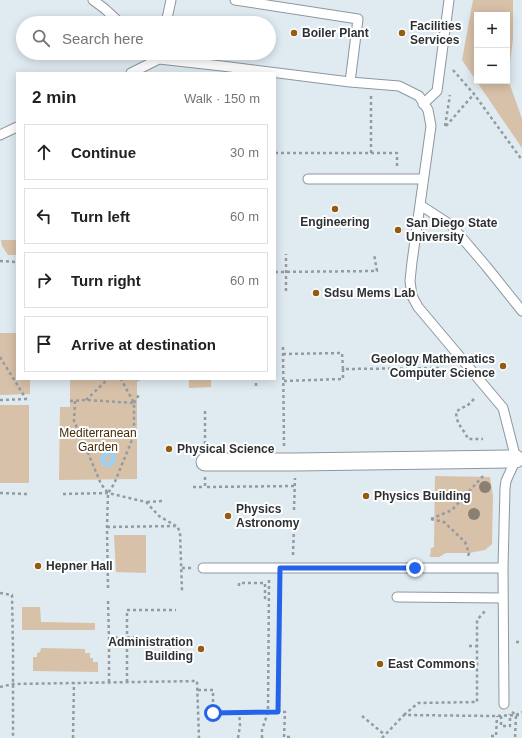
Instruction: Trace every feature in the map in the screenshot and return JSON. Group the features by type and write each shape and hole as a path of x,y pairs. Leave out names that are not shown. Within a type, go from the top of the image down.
{"street":[{"path":"205,462 519,460"}],"lane":[{"path":"93,0 112,16"},
{"path":"168,16 171,0"},
{"path":"235,0 358,19 350,82"},
{"path":"424,104 437,91 449,0"},
{"path":"132,72 150,60"},
{"path":"180,60 222,69 252,72"},
{"path":"276,74 399,86 419,96 428,110 431,126 412,262 410,280 412,296 418,308 503,408 519,460 506,481 503,568 504,704"},
{"path":"0,135 16,127"},
{"path":"308,179 424,179"},
{"path":"420,206 451,225 522,311"},
{"path":"203,568 503,568"},
{"path":"397,597 503,598"}],"path":[{"path":"452,77 453,70 474,94 522,160"},
{"path":"450,91 445,126 474,94"},
{"path":"371,96 371,153"},
{"path":"276,153 397,153 397,167"},
{"path":"395,229 403,230"},
{"path":"286,254 286,291"},
{"path":"276,272 377,271 374,254"},
{"path":"0,261 16,262"},
{"path":"283,347 284,462"},
{"path":"283,354 342,353 343,369 343,379 284,381"},
{"path":"0,357 26,399"},
{"path":"343,369 442,368"},
{"path":"86,400 107,380"},
{"path":"108,588 108,493 114,484 134,435 134,403 122,380"},
{"path":"256,380 256,386"},
{"path":"279,392 284,392"},
{"path":"134,403 140,393"},
{"path":"474,399 467,406 456,412 456,420 465,432 468,439 483,439"},
{"path":"0,400 30,400"},
{"path":"70,401 86,400 134,403"},
{"path":"75,401 74,421 101,484 108,493"},
{"path":"468,553 465,542 444,522 431,519 452,510 486,473"},
{"path":"294,510 295,486"},
{"path":"193,487 205,487"},
{"path":"0,493 27,494"},
{"path":"63,494 108,493 146,502 163,501"},
{"path":"146,502 159,516 176,526 180,532 182,591"},
{"path":"107,527 176,526"},
{"path":"293,568 294,526"},
{"path":"262,738 262,730 268,712 269,568"},
{"path":"278,712 280,568"},
{"path":"239,586 239,583 265,583 265,598 269,598"},
{"path":"0,593 12,595 13,738"},
{"path":"108,601 109,682"},
{"path":"382,738 418,703 477,702 477,620 488,608"},
{"path":"127,682 127,610 176,610"},
{"path":"109,638 139,637"},
{"path":"469,646 477,646"},
{"path":"0,687 13,684 197,681 199,738"},
{"path":"73,738 74,683"},
{"path":"198,690 213,690 213,713 240,711 285,712 284,737 291,737"},
{"path":"501,716 501,726 510,726 510,709 516,715 516,738"},
{"path":"238,738 240,711"},
{"path":"516,715 522,712"},
{"path":"404,715 522,716"},
{"path":"362,716 385,735"},
{"path":"491,736 496,736 496,716"}],"green space":[{"path":"473,0 513,0 513,39 510,63 510,12 474,12 474,78 462,60"},
{"path":"478,84 510,84 522,119 522,148"},
{"path":"1,240 16,240 16,255 8,255 2,246"},
{"path":"0,333 16,333 16,380 30,380 30,394 0,395"},
{"name":"Mediterranean Garden","path":"70,380 140,380 137,382 137,479 59,480 60,407 70,407"},
{"path":"189,380 211,380 211,387 189,388"},
{"path":"0,405 29,405 29,483 0,483"},
{"path":"435,476 490,477 493,496 492,544 485,550 469,553 446,553 439,557 430,557 431,548 434,547"},
{"path":"114,535 146,535 146,573 116,572"},
{"path":"22,607 40,607 41,622 95,623 95,630 22,630"},
{"path":"41,648 85,649 85,653 90,653 90,658 93,658 93,662 98,662 98,672 33,671 33,657 37,657 37,653 40,652"}],"waterway":[{"path":"108,453 112,455 114,459 112,463 108,465 104,463 102,459 104,455 108,453"}],"place":[{"name":"Boiler Plant","path":"294,33"},
{"name":"Facilities Services","path":"402,33"},
{"name":"Engineering","path":"335,209"},
{"name":"San Diego State University","path":"398,230"},
{"name":"Sdsu Mems Lab","path":"316,293"},
{"name":"Geology Mathematics Computer Science","path":"503,366"},
{"name":"Physical Science","path":"169,449"},
{"name":"Physics Building","path":"366,496"},
{"name":"Physics Astronomy","path":"228,516"},
{"name":"Hepner Hall","path":"38,566"},
{"name":"Administration Building","path":"201,649"},
{"name":"East Commons","path":"380,664"}],"route":[{"path":"213,713 278,712 280,657 280,568 415,568"}]}
